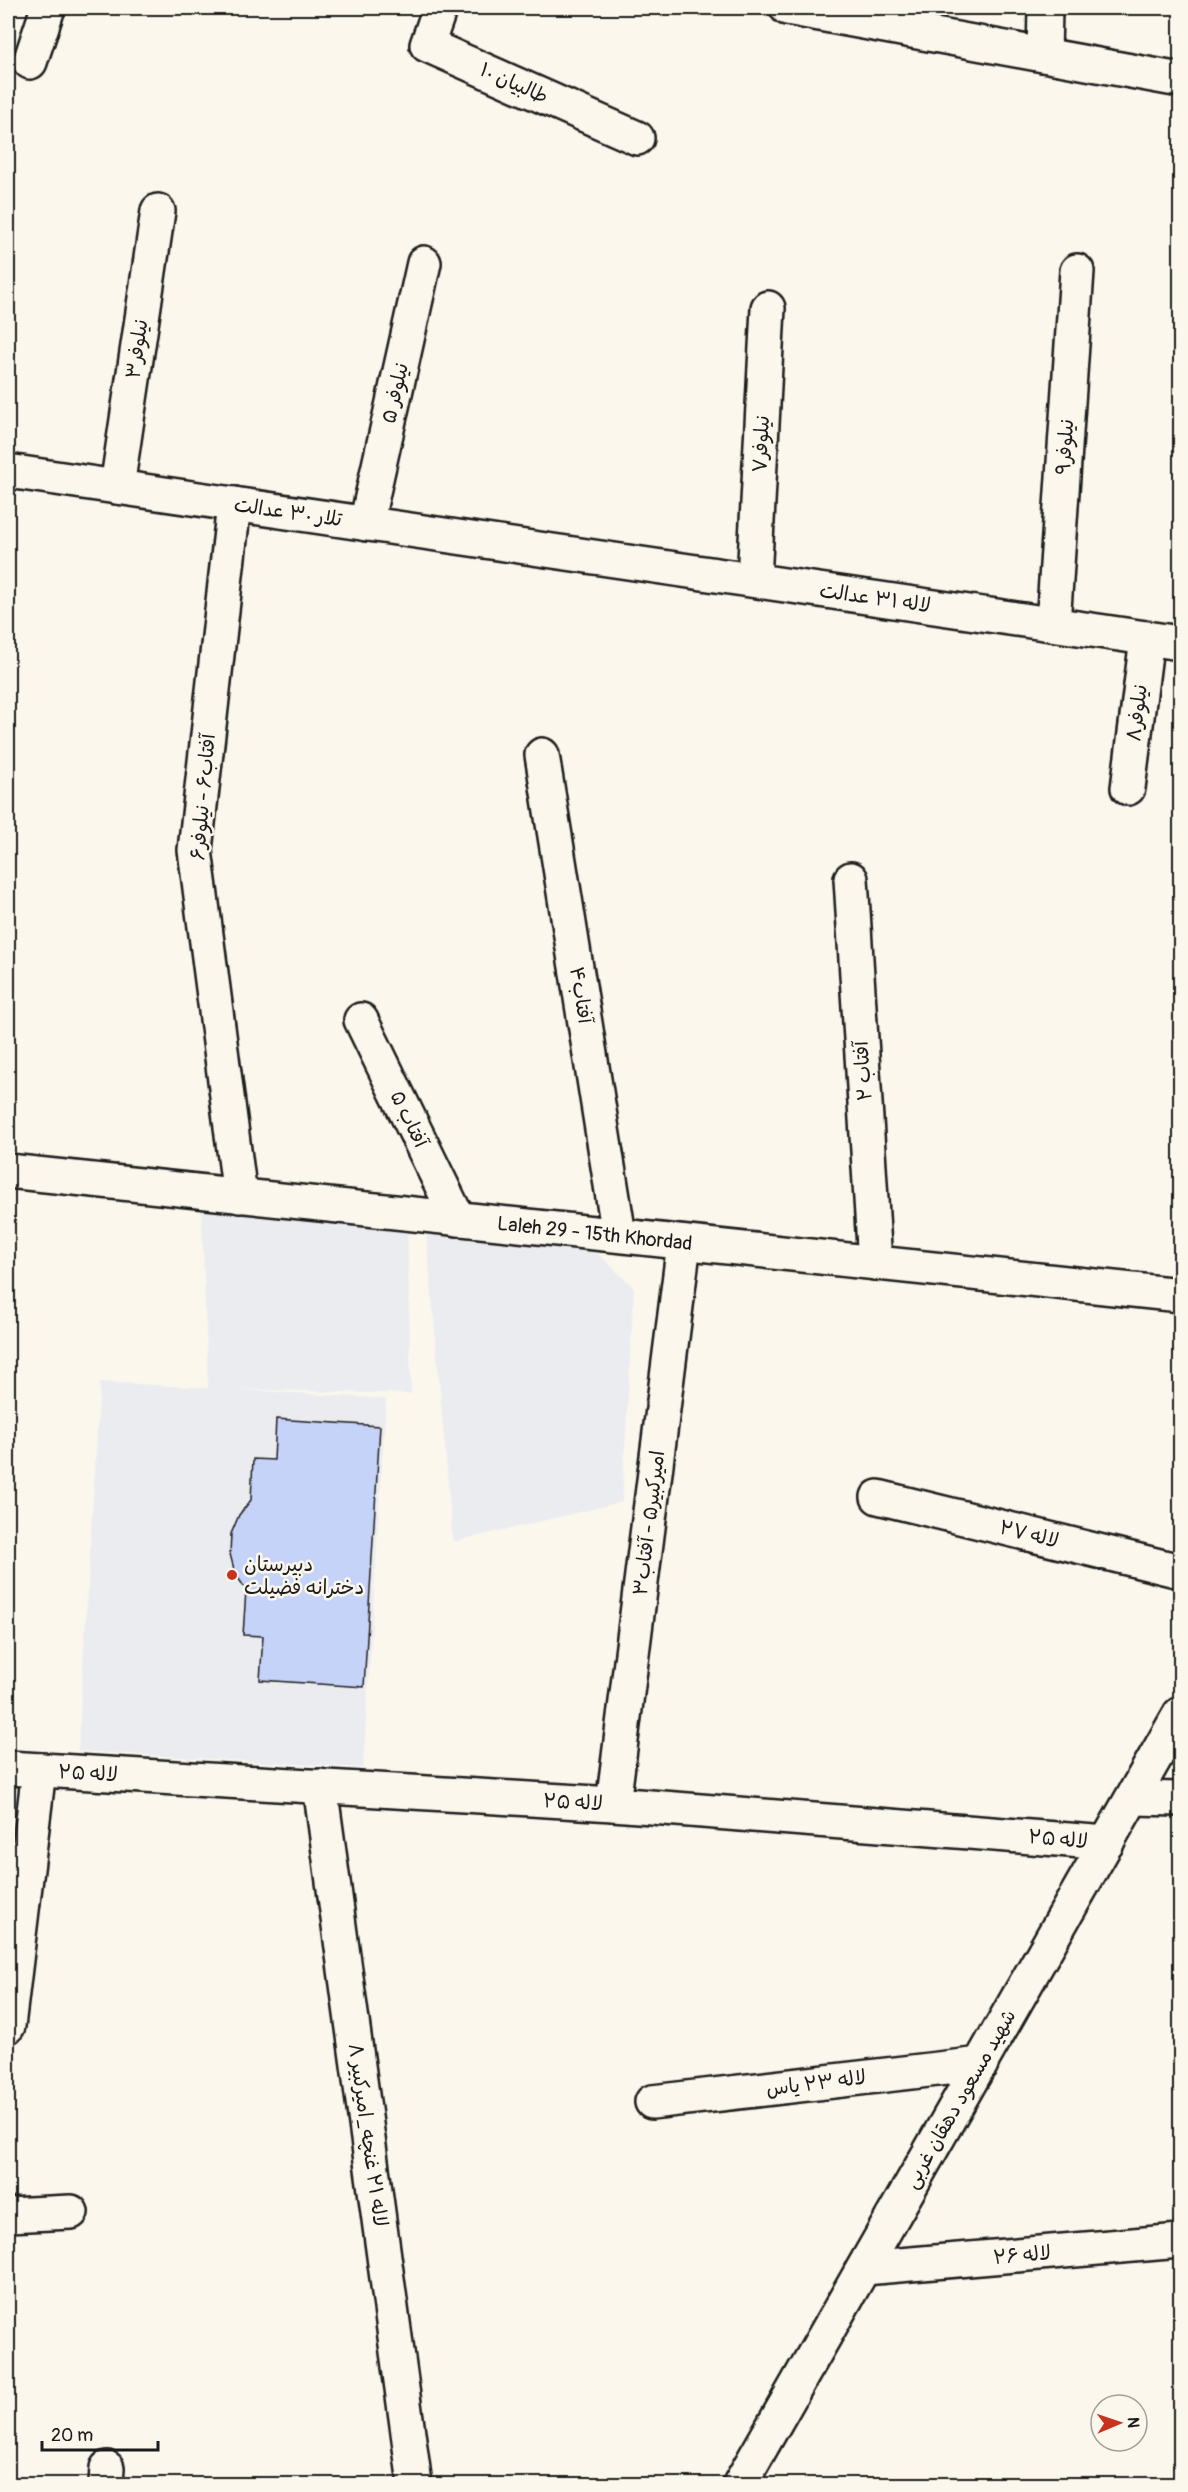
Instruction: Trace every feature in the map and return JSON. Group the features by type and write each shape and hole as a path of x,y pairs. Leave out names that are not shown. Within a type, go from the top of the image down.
{"street":[{"path":"30,62 48,8"},
{"name":"طالبیان ۱۰","path":"440,8 427,45 637,138"},
{"path":"787,8 1180,80"},
{"path":"1044,55 1045,8"},
{"name":"نیلوفر۳","path":"117,488 158,211"},
{"name":"نیلوفر ۵","path":"366,524 424,263"},
{"name":"نیلوفر۹","path":"1053,624 1077,271"},
{"name":"نیلوفر۷","path":"754,580 768,308"},
{"name":"تلار ۳۰ عدالت","path":"8,471 569,553"},
{"name":"آفتاب۶ - نیلوفر۶","path":"234,504 195,850 240,1196"},
{"name":"لاله ۳۱ عدالت","path":"569,553 1180,643"},
{"name":"نیلوفر۸","path":"1128,788 1147,638"},
{"name":"آفتاب۴","path":"542,755 619,1236"},
{"name":"آفتاب ۲","path":"851,879 875,1263"},
{"name":"آفتاب ۵","path":"360,1020 458,1219"},
{"name":"Laleh 29 - 15th Khordad","path":"8,1171 1180,1295"},
{"name":"امیرکبیر۵ - آفتاب۳","path":"613,1804 684,1243"},
{"name":"لاله ۲۷","path":"878,1497 1180,1571"},
{"name":"شهید مسعود دهقان غربی","path":"740,2484 1180,1714"},
{"path":"8,2026 23,1769"},
{"name":"لاله ۲۵","path":"23,1769 613,1804 1107,1843"},
{"name":"لاله ۲۱ غنچه_امیرکبیر ۸","path":"320,1786 415,2484"},
{"path":"1133,1798 1180,1799"},
{"name":"لاله ۲۳ یاس","path":"652,2102 981,2064"},
{"path":"8,2215 71,2212"},
{"name":"لاله ۲۶","path":"864,2268 1180,2241"}],"shaded area":[{"name":"دبیرستان دخترانه فضیلت","path":"201,1193 407,1214 411,1394 233,1389 386,1399 363,1768 78,1751 100,1382 208,1388"},
{"path":"424,1205 570,1227 634,1288 622,1502 453,1542"}],"building":[{"path":"276,1419 380,1426 364,1687 260,1680 263,1636 243,1635 246,1590 235,1573 230,1554 231,1534 239,1515 251,1500 253,1459 274,1460"}],"place":[{"name":"دبیرستان دخترانه فضیلت","path":"232,1575"}]}
